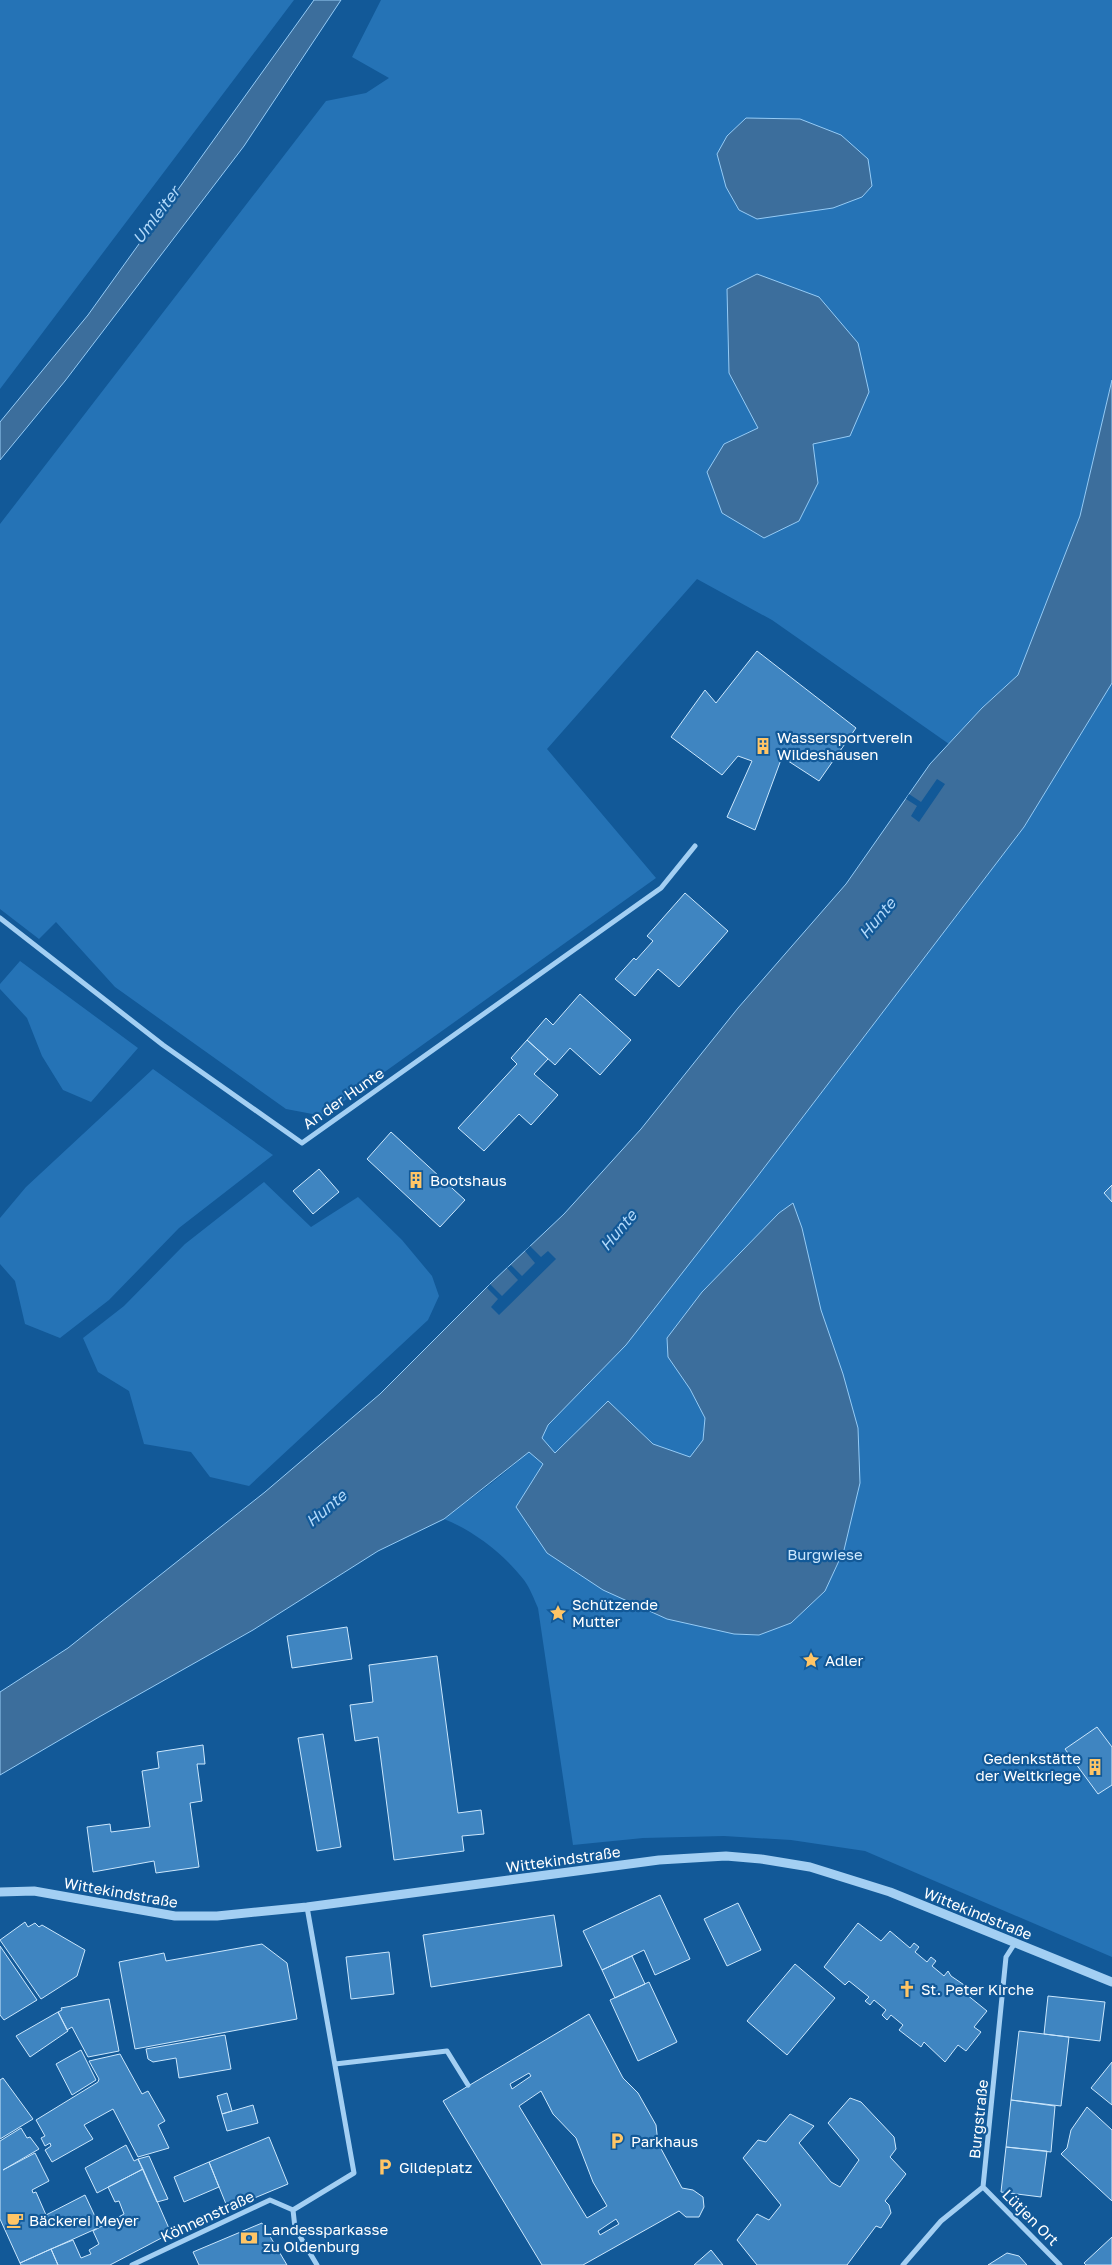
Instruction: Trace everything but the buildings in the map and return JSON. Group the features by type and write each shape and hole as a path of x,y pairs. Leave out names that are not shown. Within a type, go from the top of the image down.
{"street":[{"name":"An der Hunte","path":"0,918 162,1045 302,1142 661,888 695,846"},
{"name":"Wittekindstraße","path":"0,1892 34,1891 175,1916 217,1916 308,1907 659,1860 726,1856 761,1859 810,1867 890,1892 1112,1982"},
{"path":"308,1907 354,2173 292,2210 295,2228 317,2265"},
{"name":"Burgstraße","path":"983,2187 1006,1957 1014,1943"},
{"path":"335,2064 447,2051 468,2085"},
{"path":"903,2265 942,2221 983,2187"},
{"name":"Lütjen Ort","path":"983,2187 1060,2265"},
{"name":"Köhnenstraße","path":"132,2265 270,2200 292,2210"}],"green space":[{"path":"0,0 294,0 0,389"},
{"path":"381,0 1112,0 1112,380 1080,516 1018,675 982,708 949,744 772,620 697,579 547,749 656,878 323,1116 286,1109 115,987 56,922 39,939 0,909 0,524 326,101 366,93 389,78 352,57","holes":["758,428 813,444 818,483 724,444"]},
{"name":"Burgwiese","path":"1112,683 1112,1957 865,1851 791,1840 724,1836 643,1838 573,1845 538,1608 526,1583 498,1552 466,1530 444,1519 530,1450 548,1425 754,1181 1024,827"},
{"path":"20,961 138,1048 91,1102 63,1090 42,1056 27,1018 0,989 0,984"},
{"path":"153,1069 273,1155 179,1228 109,1300 60,1338 25,1324 15,1281 0,1264 0,1218 26,1187"},
{"path":"264,1182 311,1227 358,1197 402,1240 432,1276 439,1296 428,1320 249,1486 210,1477 191,1452 144,1444 129,1391 98,1372 83,1338 124,1306 185,1244"}],"water":[{"path":"314,0 341,0 244,146 65,381 0,460 0,422 88,315"},
{"path":"746,118 800,119 841,135 868,159 872,186 862,197 833,208 757,219 739,210 726,187 717,154 727,136"},
{"path":"757,274 819,297 858,343 869,392 850,436 813,444 818,483 799,521 764,538 722,513 707,472 724,444 758,428 729,373 727,289"},
{"name":"Hunte","path":"1112,380 1112,683 1024,827 754,1181 626,1345 548,1425 542,1438 555,1453 608,1401 653,1444 690,1457 703,1440 705,1418 690,1389 668,1357 667,1338 702,1292 779,1213 793,1203 802,1228 821,1310 843,1374 858,1428 860,1483 844,1550 825,1591 791,1623 759,1635 734,1634 667,1619 603,1590 547,1553 516,1507 543,1464 529,1452 444,1519 378,1551 253,1630 0,1775 0,1692 68,1648 265,1492 380,1394 491,1283 564,1214 641,1129 738,1008 846,884 930,764 982,708 1018,675 1080,516"}],"pier":[{"path":"937,779 945,784 919,822 911,816 917,806 906,799 909,794 921,802"},
{"path":"530,1246 541,1257 548,1251 556,1259 499,1315 491,1307 498,1299 487,1288 490,1284 502,1296 518,1280 507,1268 511,1265 522,1276 535,1263 525,1251"}],"place":[{"name":"Wassersportverein Wildeshausen","path":"763,746"},
{"name":"Bootshaus","path":"416,1180"},
{"name":"Schützende Mutter","path":"558,1613"},
{"name":"Adler","path":"811,1660"},
{"name":"Gedenkstätte der Weltkriege","path":"1095,1767"},
{"name":"St. Peter Kirche","path":"907,1989"},
{"name":"Parkhaus","path":"617,2141"},
{"name":"Gildeplatz","path":"385,2167"},
{"name":"Bäckerei Meyer","path":"15,2220"},
{"name":"Landessparkasse zu Oldenburg","path":"249,2238"}],"water label":[{"name":"Umleiter","path":"156,215"}]}
